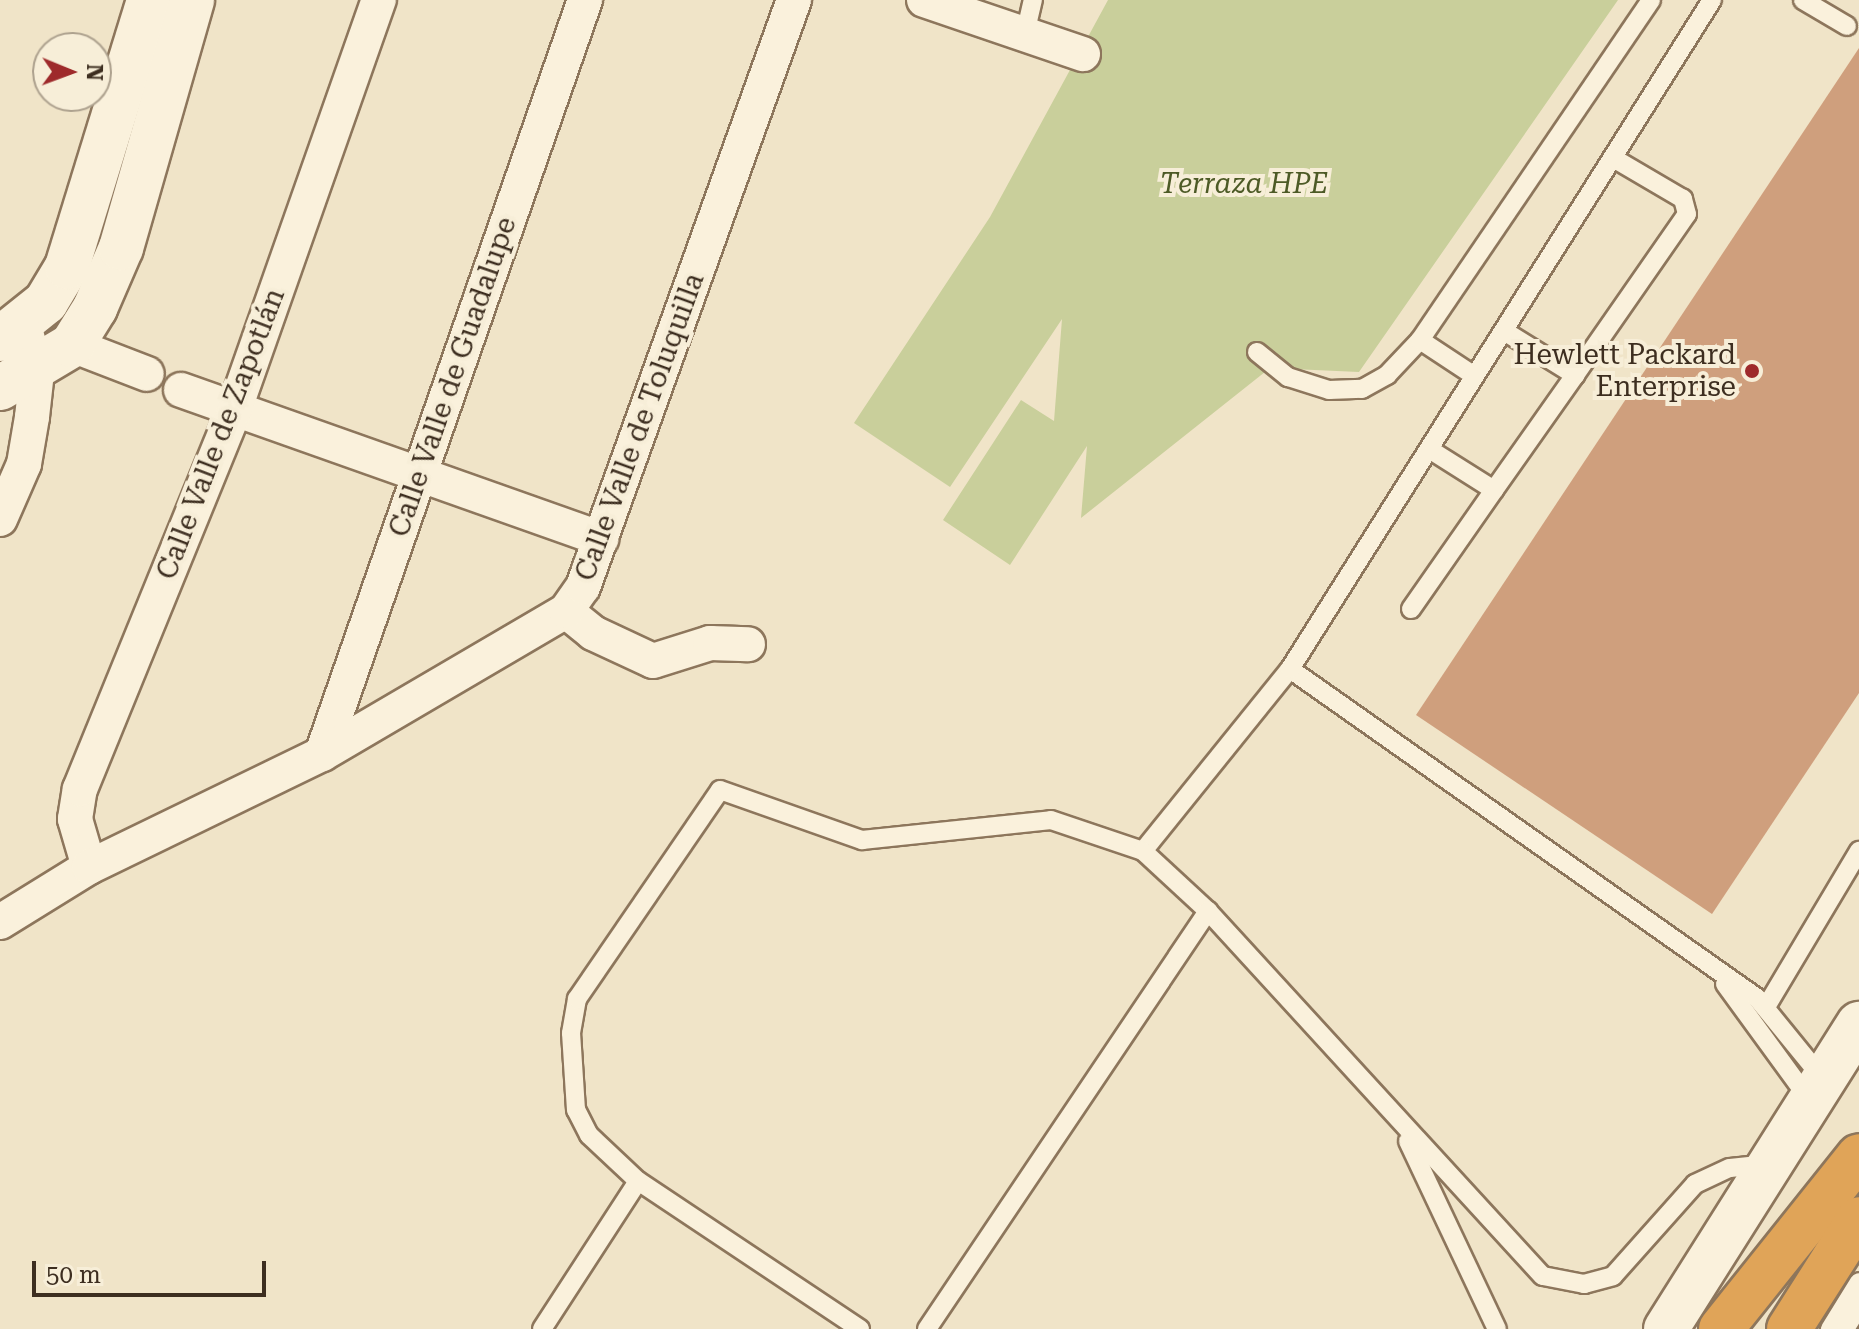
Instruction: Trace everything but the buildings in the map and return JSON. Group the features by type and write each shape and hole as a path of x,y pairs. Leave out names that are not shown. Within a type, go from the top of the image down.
{"highway":[{"path":"1721,1329 1859,1156"},
{"path":"1789,1329 1859,1219"}],"street":[{"path":"0,519 24,464 12,332 46,302 84,229 149,0"},
{"path":"18,380 72,345 121,248 192,0"},
{"name":"Calle Valle de Zapotlán","path":"89,867 75,819 80,789 234,411 379,0"},
{"name":"Calle Valle de Guadalupe","path":"322,754 585,0"},
{"name":"Calle Valle de Toluquilla","path":"0,922 89,867 322,754 566,611 601,539 794,0"},
{"path":"924,0 1083,54"},
{"path":"72,345 147,374"},
{"path":"181,390 601,539"},
{"path":"566,611 593,633 653,661 710,643 748,644"},
{"path":"1666,1329 1859,1024"}],"lane":[{"path":"1025,34 1033,0"},
{"path":"1257,352 1288,377 1329,390 1362,389 1387,375 1420,340 1651,0"},
{"path":"1143,851 1290,669 1712,0"},
{"path":"1803,0 1847,26"},
{"path":"1411,609 1687,214 1683,199 1613,158"},
{"path":"1504,331 1575,375"},
{"path":"1420,340 1473,375"},
{"path":"1429,449 1494,490"},
{"path":"1290,669 1721,978 1766,1007 1817,1089"},
{"path":"860,1329 638,1181 581,1124 573,1015 720,790 862,840 1051,820 1143,851 1208,911 1530,1269 1571,1283 1613,1276 1713,1173 1768,1164"},
{"path":"1766,1007 1859,851"},
{"path":"927,1329 1208,911"},
{"path":"1721,978 1817,1089"},
{"path":"1398,1121 1497,1329"},
{"path":"542,1329 638,1181"},
{"path":"1830,1329 1859,1282"},
{"path":"1845,1329 1859,1307"}],"green space":[{"name":"Terraza HPE","path":"1108,0 1618,0 1359,372 1270,368 1081,518 1087,446 1010,565 943,520 1021,400 1054,421 1062,319 950,487 854,423 990,217"}],"place":[{"name":"Hewlett Packard Enterprise","path":"1752,371"}]}
